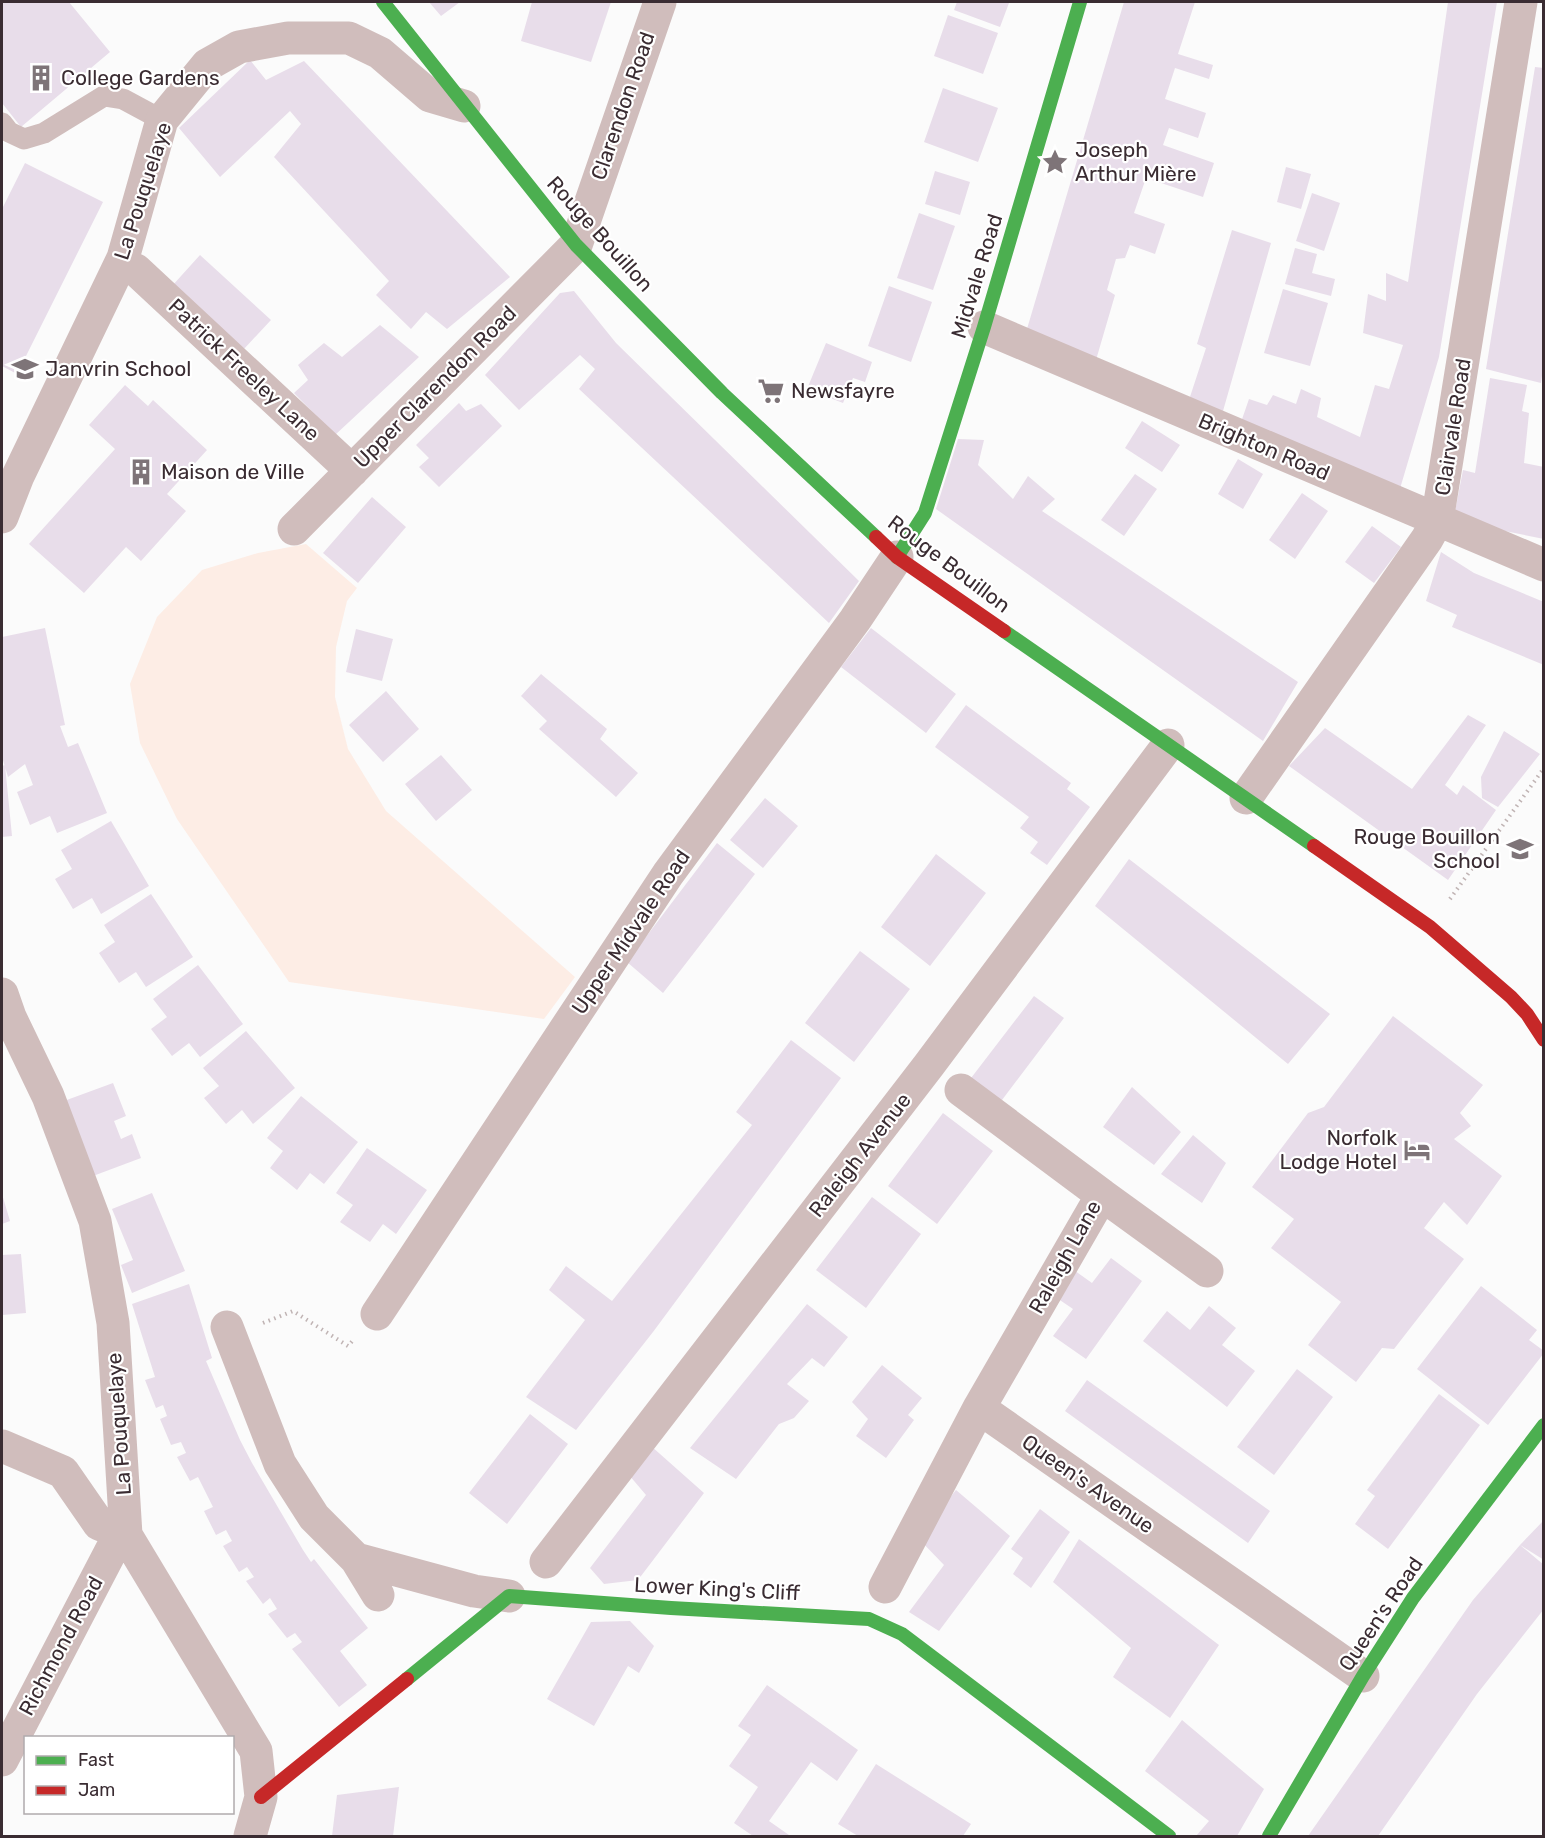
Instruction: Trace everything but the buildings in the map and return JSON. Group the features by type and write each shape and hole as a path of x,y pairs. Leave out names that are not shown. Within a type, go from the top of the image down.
{"main road":[{"name":"Rouge Bouillon","path":"383,2 576,245 722,393 897,557 1430,927 1488,975 1527,1014 1544,1026"},
{"name":"Midvale Road","path":"897,557 924,513 984,327 1080,2"},
{"name":"Rouge Bouillon","path":"1527,1014 1544,1040"},
{"name":"Queen's Road","path":"1272,1835 1364,1676 1413,1598 1544,1425"},
{"path":"261,1797 509,1596"},
{"name":"Lower King's Cliff","path":"509,1596 671,1608 870,1618 902,1634 1169,1836"}],"street":[{"name":"Clarendon Road","path":"576,245 660,2"},
{"name":"Clairvale Road","path":"1246,798 1427,539 1437,521 1521,2"},
{"name":"La Pouquelaye","path":"2,517 10,470 123,258 162,120 207,65 239,47 288,38 349,38 380,53 430,96 464,106"},
{"name":"Upper Clarendon Road","path":"294,530 576,245"},
{"name":"Patrick Freeley Lane","path":"136,270 352,471"},
{"name":"Brighton Road","path":"984,327 1544,565"},
{"name":"Upper Midvale Road","path":"376,1314 668,874 855,620 897,557"},
{"name":"Raleigh Avenue","path":"546,1562 929,1065 1168,745"},
{"name":"La Pouquelaye","path":"2,994 10,1017 48,1096 95,1221 113,1323 126,1535 256,1751 261,1797 250,1836"},
{"name":"Raleigh Lane","path":"961,1090 1102,1195 979,1408"},
{"path":"1102,1195 1207,1271"},
{"path":"229,1331 280,1464 314,1517 356,1559 378,1595"},
{"path":"885,1587 979,1408"},
{"name":"Queen's Avenue","path":"979,1408 1364,1676"},
{"path":"2,1446 63,1472 99,1524 126,1535"},
{"name":"Richmond Road","path":"2,1760 113,1547 126,1535"},
{"path":"356,1559 474,1590 509,1596"}],"lane":[{"path":"2,123 9,132 24,139 44,133 104,96 123,99 162,120"}],"path":[{"path":"1430,927 1544,768"},
{"path":"229,1331 294,1311 348,1346 376,1314"}],"shaded area":[{"path":"306,544 357,588 347,601 336,647 335,697 348,749 386,811 575,977 544,1019 289,982 177,819 140,743 130,684 157,617 202,570 258,553"}],"traffic: fast":[{"path":"383,2 576,245 722,393 876,537"},
{"path":"897,557 925,513 984,327 1080,2"},
{"path":"1004,631 1314,846"},
{"path":"1269,1836 1363,1676 1413,1598 1544,1425"},
{"path":"407,1679 509,1596 869,1619 902,1634 1169,1836"}],"traffic: jam":[{"path":"876,537 897,557 1004,631"},
{"path":"1314,846 1430,927 1511,997 1527,1014 1544,1040"},
{"path":"261,1797 407,1679"}],"place":[{"name":"College Gardens","path":"41,78"},
{"name":"Joseph Arthur Mière","path":"1055,162"},
{"name":"Janvrin School","path":"25,369"},
{"name":"Newsfayre","path":"771,391"},
{"name":"Maison de Ville","path":"141,472"},
{"name":"Rouge Bouillon School","path":"1520,849"},
{"name":"Norfolk Lodge Hotel","path":"1417,1150"}]}
